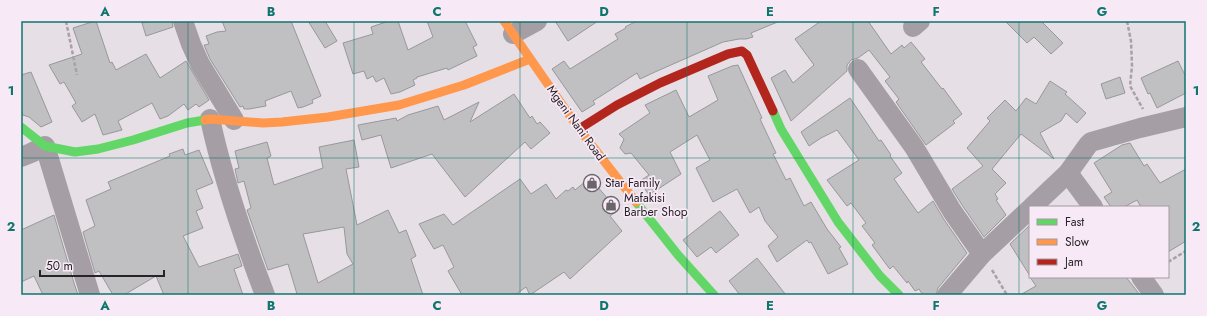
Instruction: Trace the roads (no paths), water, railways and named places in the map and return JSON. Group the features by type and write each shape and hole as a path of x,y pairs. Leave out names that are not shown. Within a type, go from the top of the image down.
{"street":[{"path":"183,21 190,44 200,64 234,120"},
{"path":"509,28 537,21"},
{"name":"Mgeni Nani Road","path":"509,28 579,129 678,256 714,295"},
{"path":"579,129 617,105 660,83 728,54 742,51 747,55 781,129 838,222 880,276 899,295"},
{"path":"21,127 45,146 75,152 98,149 187,123 210,119 264,123 282,122 328,117 399,105 464,85 530,59"},
{"path":"858,69 914,147 952,211 982,254"},
{"path":"1033,206 1068,173 1091,142 1186,117"},
{"path":"210,119 216,150 232,204 265,295"},
{"path":"21,157 45,146"},
{"path":"45,146 90,295"},
{"path":"1068,173 1092,206"},
{"path":"947,295 982,254 1029,210"},
{"path":"1142,278 1154,295"}],"place":[{"name":"Star Family","path":"592,183"},
{"name":"Mafakisi Barber Shop","path":"611,205"}]}
